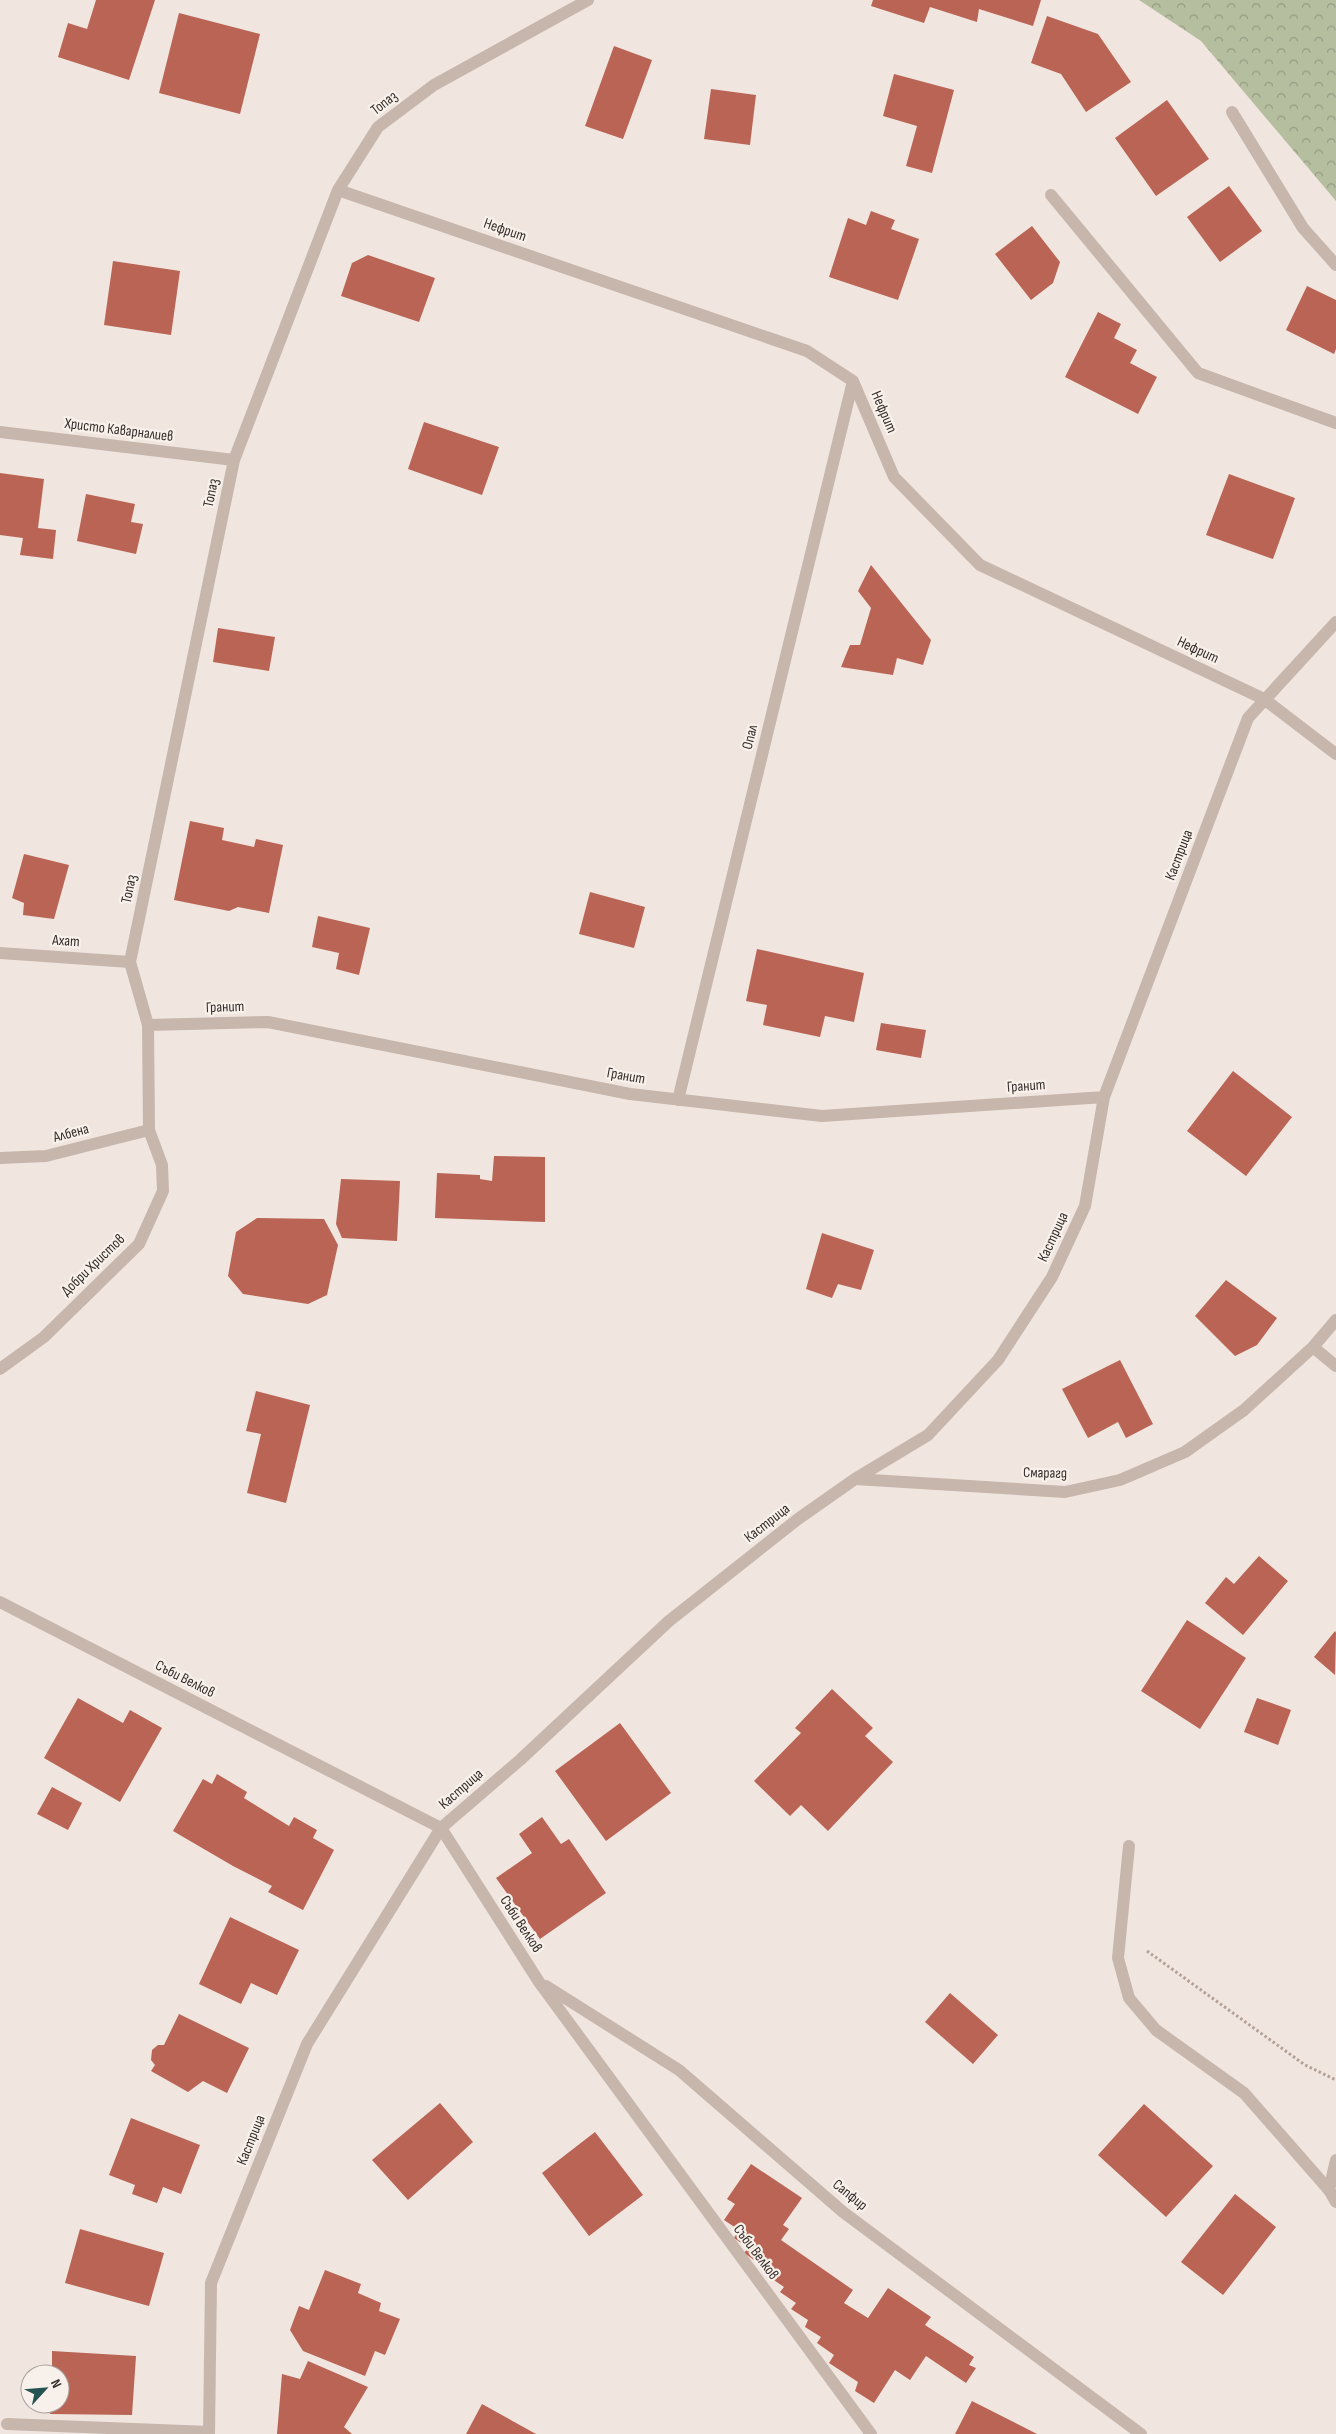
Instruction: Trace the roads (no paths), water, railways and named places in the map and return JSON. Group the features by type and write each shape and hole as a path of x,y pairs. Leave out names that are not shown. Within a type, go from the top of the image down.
{"street":[{"name":"Топаз","path":"149,1130 148,1025 130,962 234,460 338,190 378,127 434,85 588,0"},
{"path":"1232,112 1303,228 1336,265"},
{"name":"Нефрит","path":"338,190 807,351 852,381 894,477 980,565 1264,699 1336,754"},
{"path":"1051,195 1198,373 1336,423"},
{"name":"Опал","path":"678,1100 852,381"},
{"name":"Христо Каварналиев","path":"0,432 234,460"},
{"name":"Кастрица","path":"209,2433 212,2283 307,2044 441,1828 520,1760 670,1621 798,1519 855,1479 928,1435 998,1360 1052,1277 1085,1206 1104,1097 1248,718 1336,622"},
{"name":"Ахат","path":"0,953 130,962"},
{"name":"Гранит","path":"148,1025 268,1022 630,1094 822,1116 1104,1097"},
{"name":"Албена","path":"0,1158 46,1156 149,1130"},
{"name":"Добри Христов","path":"0,1369 44,1337 139,1244 163,1191 162,1165 149,1130"},
{"path":"1336,1320 1312,1347 1336,1366"},
{"name":"Смарагд","path":"855,1479 1065,1492 1120,1480 1185,1452 1244,1410 1312,1347"},
{"name":"Съби Велков","path":"0,1602 441,1828 539,1982 871,2434"},
{"path":"1129,1846 1118,1958 1129,1998 1156,2030 1244,2093 1329,2190 1336,2202"},
{"name":"Сапфир","path":"539,1982 679,2070 843,2212 1142,2434"},
{"path":"1329,2190 1336,2160"},
{"path":"7,2424 209,2433"}]}
